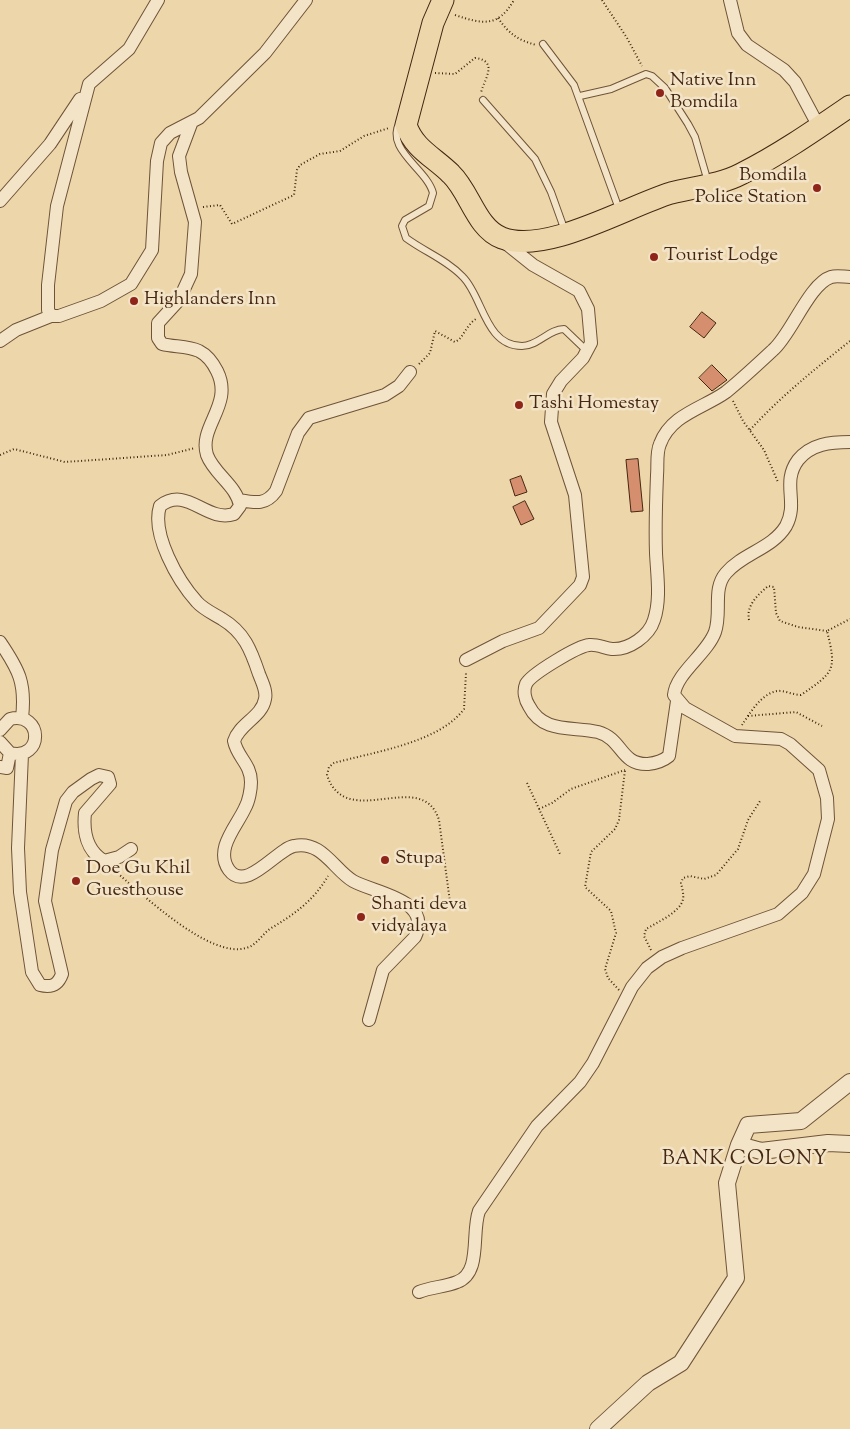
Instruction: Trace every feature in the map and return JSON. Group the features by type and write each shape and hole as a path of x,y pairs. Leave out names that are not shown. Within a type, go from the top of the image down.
{"highway":[{"path":"441,5 421,70 403,119 409,136 418,147 450,173 460,184 482,221 491,232 502,238 516,241 550,239 670,194 738,176 850,106"}],"street":[{"path":"0,201 62,129 89,84 129,49 158,0"},
{"path":"0,341 16,330 51,316 68,314 101,301 131,284 152,250 157,161 161,143 170,133 191,124 265,53 306,0"},
{"path":"730,0 738,33 747,45 784,70 795,82 819,127"},
{"path":"51,316 48,310 48,285 57,206 89,84"},
{"path":"191,124 179,156 181,172 195,222 192,274 179,300 158,323 156,329 162,344 200,352 214,364 219,374 223,395 212,420 206,444 207,454 213,466 239,500 240,506 237,511 229,515 219,516 187,500 172,500 160,506 157,520 158,532 170,559 197,603 234,627 246,641 265,692 262,706 240,729 234,741 238,753 248,765 251,784 246,806 232,830 225,847 226,866 231,873 243,876 261,869 288,848 302,846 325,854 345,875 355,882 382,891 406,903 418,922 415,937 383,970 369,1020"},
{"path":"466,660 503,640 539,628 580,585 583,577 575,494 551,422 553,394 561,381 587,351 592,333 590,319 580,291 533,265 491,232"},
{"path":"850,277 836,276 824,281 802,307 776,348 728,390 682,417 670,427 659,445 655,500 658,603 650,630 624,647 613,649 586,645 543,667 526,684 525,693 527,702 539,720 554,727 598,732 611,737 626,764 652,764 663,761 669,756 677,701 675,690 707,648 715,632 718,590 721,581 732,566 763,548 778,536 791,514 791,496 788,484 792,471 808,451 821,444 850,442"},
{"path":"239,500 262,503 272,498 298,433 309,418 385,395 399,386 410,372"},
{"path":"0,642 18,669 24,685 22,718"},
{"path":"419,1292 459,1282 466,1277 474,1260 475,1223 483,1204 537,1126 580,1082 597,1055 626,997 640,976 657,961 703,940 778,914 802,893 814,874 828,819 827,798 818,770 790,744 781,739 735,736 677,701"},
{"path":"0,730 10,719 22,718 32,725 36,736 32,747 16,754 7,768 0,767"},
{"path":"0,742 16,754"},
{"path":"16,754 20,892 32,972 40,985 54,985 59,981 62,974 45,901 52,850 62,810 73,792 99,776 108,777 110,784 85,813 86,837 92,852 104,861 120,857 131,849"},
{"path":"598,1429 648,1383 681,1364 736,1278 727,1183 739,1145 748,1125 801,1121 850,1082"},
{"path":"739,1145 761,1151 828,1143 850,1144"}],"lane":[{"path":"543,44 566,72 580,96 620,213"},
{"path":"580,96 611,89 646,74 652,76 665,88 695,137 709,183"},
{"path":"483,100 535,160 551,192 566,234"},
{"path":"403,119 396,132 397,142 402,151 428,179 434,193 429,206 406,220 402,226 403,234 415,244 449,263 465,278 480,302 484,316 494,332 513,344 524,346 557,329 564,330 587,351"}],"path":[{"path":"441,5 482,23 498,18 506,13 514,0"},
{"path":"602,0 627,38 646,74"},
{"path":"498,18 510,34 520,40 536,45 543,44"},
{"path":"421,70 444,75 455,74 475,58 479,59 488,67 489,72 481,90 483,100"},
{"path":"192,208 220,205 232,224 294,195 297,170 310,159 320,154 340,151 364,136 403,119"},
{"path":"410,372 430,353 435,331 455,342 461,339 464,330 471,322 484,316"},
{"path":"750,430 783,394 804,381 850,341"},
{"path":"728,390 750,430 764,450 778,483 791,496"},
{"path":"0,455 14,449 64,462 167,455 206,444"},
{"path":"748,620 747,614 751,604 768,586 774,586 776,614 780,621 798,627 827,631 850,619"},
{"path":"735,736 760,701 770,694 777,691 801,695 828,673 833,666 834,656 827,631"},
{"path":"450,902 439,820 435,808 422,799 382,798 358,802 350,800 336,791 327,775 329,767 334,763 431,735 459,716 464,709 466,697 466,660"},
{"path":"748,716 796,712 822,726"},
{"path":"539,809 552,803 564,792 626,764"},
{"path":"626,764 619,820 615,829 591,852 585,887 611,911 616,933 605,969 611,982 626,997"},
{"path":"527,783 560,854"},
{"path":"657,961 646,942 646,929 663,920 682,903 684,897 680,883 683,878 690,876 704,879 716,875 738,849 748,820 760,801"},
{"path":"104,861 180,924 203,940 238,950 256,943 265,932 294,915 321,888 335,863"}],"building":[{"path":"702,312 716,323 704,338 690,327"},
{"path":"712,365 727,380 712,391 699,378"},
{"path":"638,459 643,511 631,512 626,460"},
{"path":"521,476 527,492 515,496 510,480"},
{"path":"525,501 534,519 521,525 513,507"}],"place":[{"name":"Native Inn Bomdila","path":"660,93"},
{"name":"Bomdila Police Station","path":"817,188"},
{"name":"Tourist Lodge","path":"654,257"},
{"name":"Highlanders Inn","path":"134,301"},
{"name":"Tashi Homestay","path":"519,405"},
{"name":"Stupa","path":"385,860"},
{"name":"Doe Gu Khil Guesthouse","path":"76,881"},
{"name":"Shanti deva vidyalaya","path":"361,917"}],"district":[{"name":"BANK COLONY","path":"745,1161"}]}
